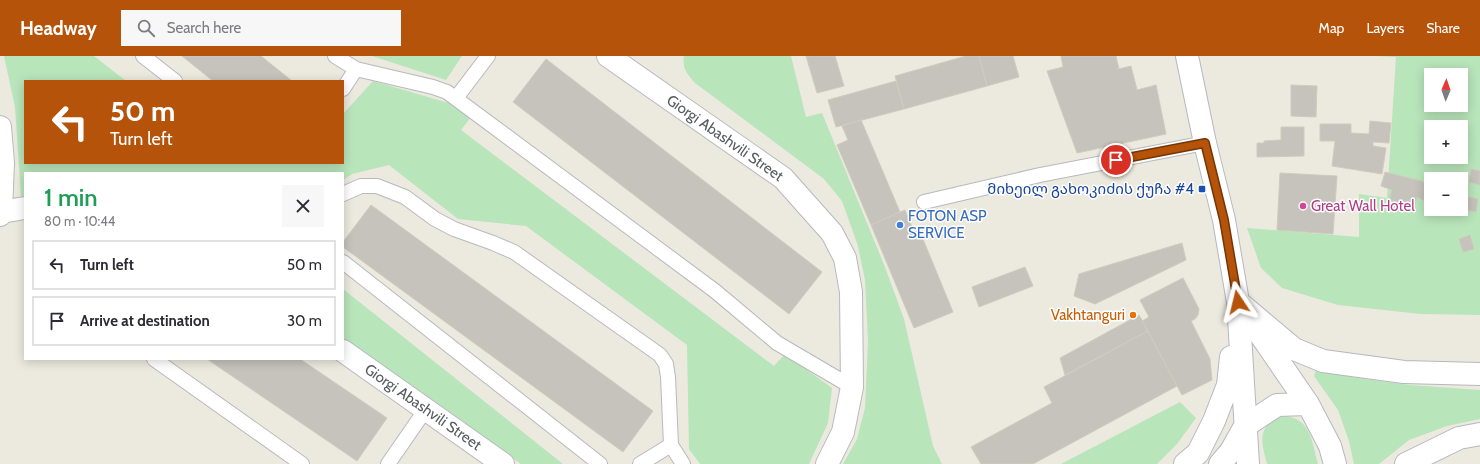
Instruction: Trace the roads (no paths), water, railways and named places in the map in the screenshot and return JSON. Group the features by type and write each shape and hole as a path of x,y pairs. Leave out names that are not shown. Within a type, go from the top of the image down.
{"main road":[{"name":"Giorgi Abashvili Street","path":"608,56 784,178 832,233 844,258 851,292 852,387 843,432 827,464"},
{"path":"1187,56 1205,143 1224,220 1238,302 1248,464"},
{"path":"0,127 3,163 1,214 24,208"},
{"path":"1238,302 1294,349 1323,361 1404,372 1480,374"},
{"path":"1238,302 1308,404 1330,446 1335,464"},
{"path":"1185,464 1198,453 1214,421 1228,385 1238,302"},
{"name":"Giorgi Abashvili Street","path":"344,352 503,464"},
{"path":"1220,464 1231,451 1245,426 1277,405 1308,404"},
{"path":"1406,464 1459,438 1480,434"}],"lane":[{"path":"143,56 174,80"},
{"path":"335,56 356,68 433,87 447,92 714,291 777,343 852,387"},
{"path":"456,98 488,56"},
{"path":"344,87 356,68"},
{"path":"924,202 1040,175 1205,143"},
{"path":"344,194 361,186 377,186 405,197 435,219 454,229 514,252 660,355 666,364 668,377 671,445 683,464"},
{"path":"344,263 600,464"},
{"path":"155,360 302,464"},
{"path":"388,464 426,409"},
{"path":"640,464 671,445"}],"place":[{"name":"მიხეილ გახოკიძის ქუჩა #4","path":"1202,189"},
{"name":"Great Wall Hotel","path":"1303,206"},
{"name":"FOTON ASP SERVICE","path":"900,225"},
{"name":"Vakhtanguri","path":"1133,315"}]}
